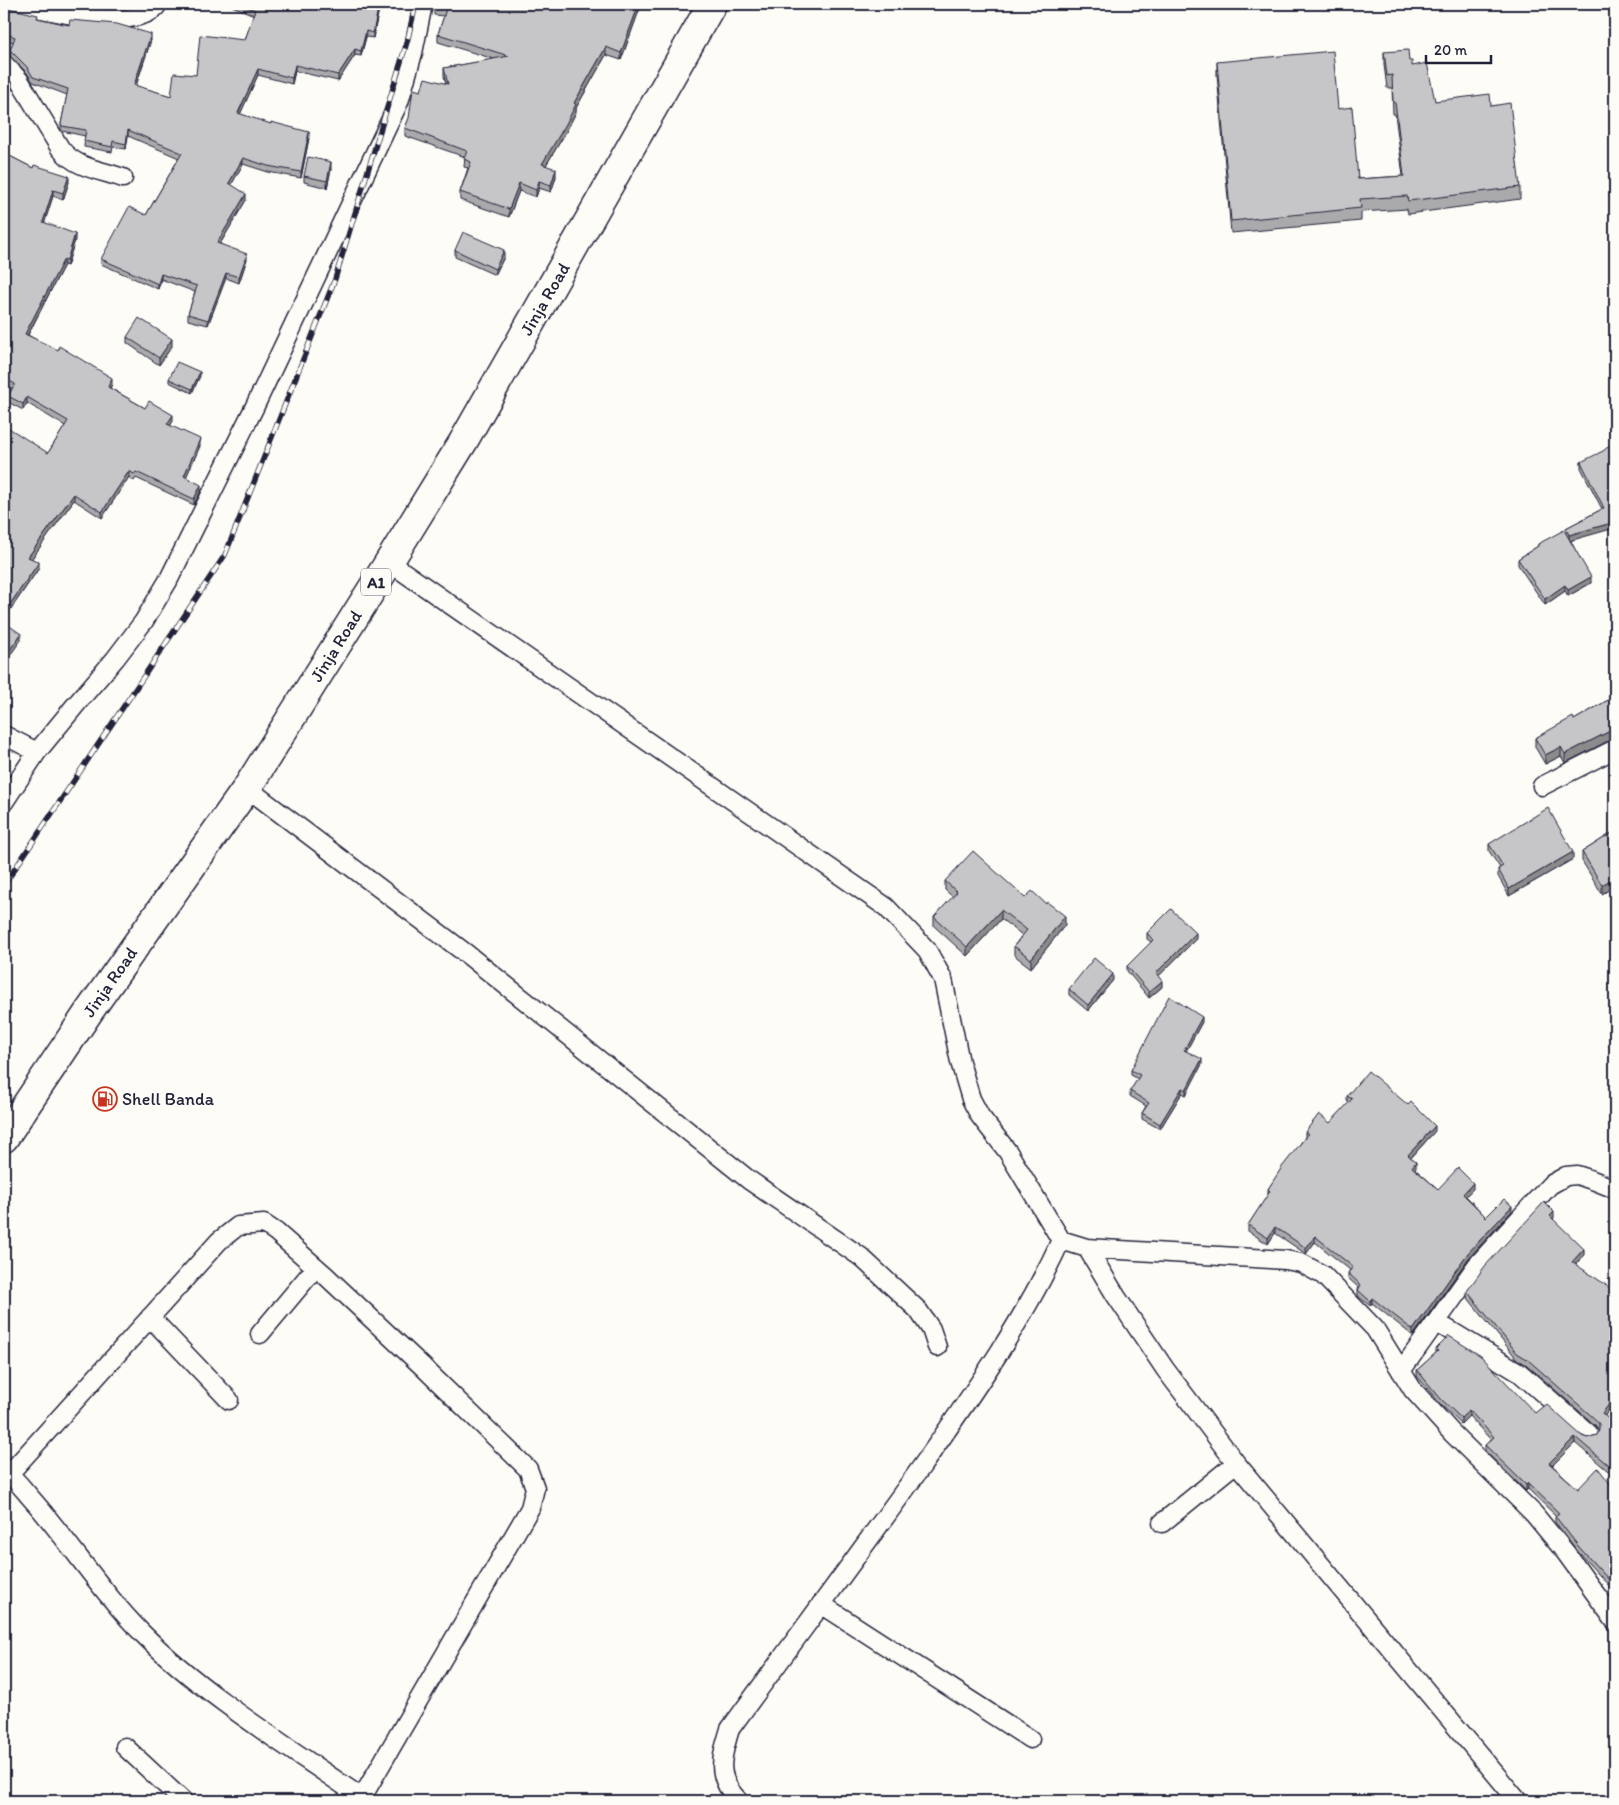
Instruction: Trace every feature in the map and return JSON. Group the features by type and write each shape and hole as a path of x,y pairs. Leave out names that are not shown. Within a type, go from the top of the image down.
{"highway":[{"name":"Jinja Road","path":"4,1138 90,1010 247,788 389,562 463,442 712,4"}],"street":[{"path":"9,4 92,19 142,16 156,8 158,4"},
{"path":"4,802 37,752 116,659 144,621 168,581 254,408 399,102 413,53 423,4"},
{"path":"4,64 20,80 67,157 75,162 123,178"},
{"path":"389,562 886,907 927,950 943,979 960,1062 970,1099 980,1116 1008,1152 1061,1240 1087,1248 1260,1257 1301,1262 1323,1274 1375,1329 1413,1390 1452,1433 1534,1514 1566,1553 1615,1621"},
{"path":"4,734 37,752"},
{"path":"1542,786 1615,749"},
{"path":"247,788 468,955 749,1180 861,1257 918,1310 931,1329 937,1346"},
{"path":"1401,1371 1477,1265 1550,1185 1566,1176 1577,1175 1615,1190"},
{"path":"264,1224 316,1267 528,1469 535,1488 530,1508 361,1800 224,1702 175,1663 143,1634 7,1471 150,1317 219,1241 238,1226 264,1224"},
{"path":"739,1801 725,1784 720,1769 723,1750 730,1729 872,1536 980,1383 1025,1310 1061,1240"},
{"path":"1087,1248 1116,1296 1165,1369 1236,1463 1518,1801"},
{"path":"260,1334 316,1267"},
{"path":"150,1317 229,1400"},
{"path":"1436,1322 1520,1373 1589,1434"},
{"path":"1162,1523 1236,1463"},
{"path":"822,1604 1030,1739"},
{"path":"125,1747 183,1801"}],"building":[{"path":"240,4 379,4 373,33 366,31 361,51 355,49 338,75 295,65 292,78 258,69 238,113 271,124 271,122 309,132 301,172 268,166 243,158 229,183 246,194 217,243 247,254 239,277 226,273 208,320 188,314 197,286 161,274 158,284 101,259 129,207 146,215 182,153 128,130 126,144 113,141 112,147 84,141 86,130 62,126 68,89 33,77 27,67 10,50 15,37 4,33 4,7 38,15 37,18 69,25 70,20 117,24 151,34 134,85 171,96 174,73 196,75 200,35 245,40 255,10"},
{"path":"435,4 639,4 621,53 606,47 574,103 576,104 566,124 542,164 556,169 551,185 539,181 536,190 519,183 509,209 460,192 471,162 464,159 467,151 405,128 409,118 413,89 421,91 425,78 448,84 444,68 509,56 438,34 446,9 434,7"},
{"path":"1408,50 1409,61 1412,61 1412,66 1427,63 1435,101 1490,94 1491,106 1510,103 1520,187 1408,201 1407,196 1360,199 1361,208 1231,221 1217,62 1333,51 1338,109 1352,107 1358,179 1404,176 1395,102 1393,102 1392,75 1387,76 1384,52"},
{"path":"4,73 12,83 4,103"},
{"path":"4,103 8,104 4,114"},
{"path":"4,153 33,168 34,165 69,176 63,193 53,190 43,222 75,234 67,260 64,259 25,334 58,350 59,346 112,378 108,387 145,408 149,401 173,415 167,424 200,439 184,476 201,485 194,499 136,472 134,474 129,471 102,512 74,494 28,557 39,562 4,613 4,425 48,453 68,421 27,397 23,404 8,396 15,384 4,378"},
{"path":"308,157 331,162 327,181 304,176"},
{"path":"463,232 504,250 495,269 455,250"},
{"path":"139,318 172,339 159,358 127,337"},
{"path":"177,362 200,372 192,389 169,379"},
{"path":"1615,441 1615,504 1613,505 1615,522 1569,535 1566,528 1604,508 1581,462 1603,451"},
{"path":"1564,530 1591,577 1568,590 1565,585 1545,599 1518,559 1538,546 1538,544"},
{"path":"4,622 21,634 4,658"},
{"path":"1615,696 1615,731 1610,731 1565,754 1561,747 1545,755 1535,738 1573,717 1574,720"},
{"path":"1548,808 1573,852 1509,889 1498,869 1503,866 1489,844"},
{"path":"1615,831 1615,877 1602,885 1582,852"},
{"path":"973,851 1025,898 1032,891 1046,904 1047,902 1065,916 1031,959 1014,946 1027,930 1001,910 967,947 934,917 957,892 945,881"},
{"path":"1171,909 1196,933 1156,973 1162,981 1149,992 1127,966 1153,940 1147,933"},
{"path":"1094,958 1113,974 1088,1005 1069,989"},
{"path":"1169,996 1202,1017 1184,1050 1202,1059 1186,1090 1182,1088 1160,1124 1142,1113 1149,1103 1130,1091 1140,1075 1131,1070"},
{"path":"1368,1071 1408,1105 1411,1102 1435,1126 1408,1155 1416,1162 1412,1167 1438,1189 1458,1168 1473,1183 1463,1194 1486,1217 1504,1199 1512,1206 1468,1253 1413,1330 1372,1298 1370,1301 1358,1290 1361,1285 1348,1273 1353,1267 1315,1236 1306,1248 1275,1227 1268,1238 1248,1225 1270,1191 1268,1189 1282,1167 1308,1134 1305,1132 1319,1114 1330,1123 1352,1099 1347,1096"},
{"path":"1544,1202 1554,1212 1550,1216 1584,1249 1572,1262 1615,1291 1615,1397 1602,1413 1615,1425 1615,1469 1575,1437 1549,1463 1578,1489 1598,1468 1615,1490 1615,1579 1611,1582 1579,1547 1555,1516 1559,1513 1528,1483 1526,1485 1485,1445 1494,1437 1469,1410 1461,1418 1441,1399 1417,1370 1438,1351 1436,1349 1449,1336 1481,1356 1535,1413 1546,1404 1582,1436 1587,1438 1597,1435 1599,1424 1596,1420 1527,1359 1517,1353 1467,1291 1485,1266"}],"railway":[{"path":"4,885 225,555 335,279 407,42 416,4"}],"place":[{"name":"Shell Banda","path":"105,1099"}]}
